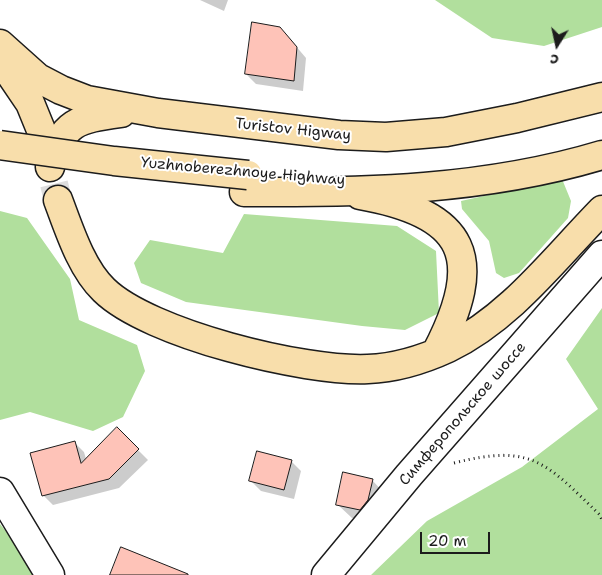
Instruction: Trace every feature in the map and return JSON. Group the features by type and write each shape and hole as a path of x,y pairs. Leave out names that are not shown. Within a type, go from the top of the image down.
{"main road":[{"name":"Turistov Higway","path":"0,44 38,78 60,90 87,100 158,113 281,130 386,137 455,130 517,118 602,97"},
{"path":"0,59 30,103 41,130"},
{"path":"50,167 57,144 80,121 127,112 158,113"},
{"name":"Yuzhnoberezhnoye Highway","path":"0,145 114,161 246,184 347,181 418,176 498,163 601,152"},
{"name":"Yuzhnoberezhnoye Highway","path":"0,163 120,180 246,184 347,193 415,189 493,178 601,152"},
{"path":"347,193 389,200 424,214 440,223 455,240 462,257 463,280 458,305 436,353"},
{"path":"58,200 80,252 99,283 124,306 146,318 230,346 317,366 367,369 400,366 436,353 481,328 539,277 602,210"}],"street":[{"name":"Симферопольское шоссе","path":"326,575 409,474 602,255"},
{"path":"0,492 50,575"}],"path":[{"path":"452,463 507,454 526,458 553,469 600,514 602,520"}],"green space":[{"path":"435,0 602,0 602,27 544,46 492,38"},
{"path":"562,179 571,201 568,218 519,273 504,278 496,273 489,241 462,209 461,201"},
{"path":"0,211 27,218 70,279 79,320 137,345 145,371 123,417 93,431 30,412 0,420"},
{"path":"244,214 397,226 436,251 439,313 405,330 362,326 186,302 141,283 134,263 150,240 223,253"},
{"path":"602,308 602,575 371,575 427,521 522,467 598,409 566,359"},
{"path":"0,524 41,575 0,575"}],"building":[{"path":"252,22 280,27 297,47 294,81 245,74"},
{"path":"117,427 139,449 109,479 42,496 30,453 75,441 81,463"},
{"path":"257,451 292,460 284,490 249,481"},
{"path":"343,472 373,479 368,500 360,510 336,505"},
{"path":"121,547 188,574 188,575 110,575"}],"tunnel":[{"path":"44,143 58,200"}]}
